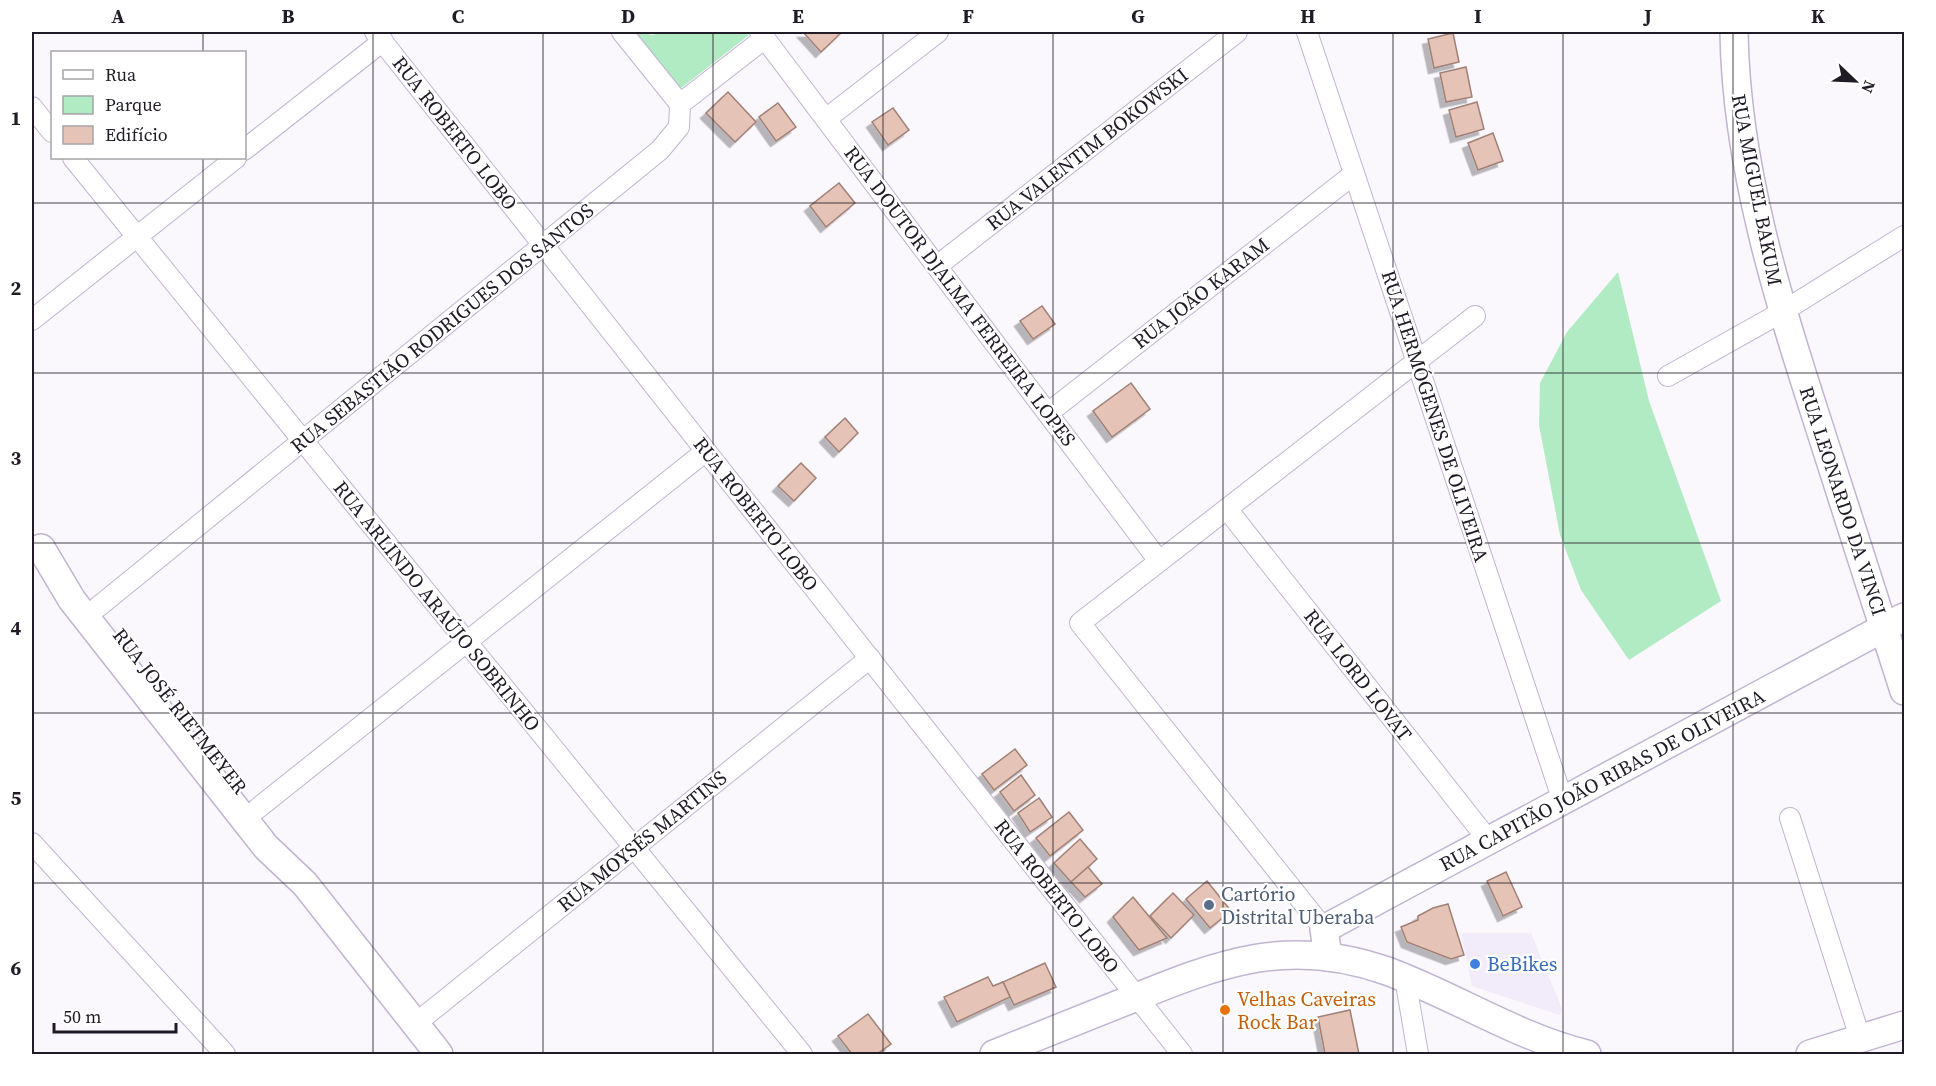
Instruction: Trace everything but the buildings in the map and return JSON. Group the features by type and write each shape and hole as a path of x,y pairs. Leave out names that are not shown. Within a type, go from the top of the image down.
{"main road":[{"name":"RUA MIGUEL BAKUM","path":"1734,32 1737,91 1746,153 1782,312"},
{"name":"RUA LEONARDO DA VINCI","path":"1782,312 1894,623 1905,691"},
{"name":"RUA JOSÉ RIETMEYER","path":"36,542 79,584 98,607 280,839 305,884"},
{"name":"RUA JOSÉ RIETMEYER","path":"36,542 72,600 259,839 305,884 439,1054"},
{"name":"RUA CAPITÃO JOÃO RIBAS DE OLIVEIRA","path":"1324,929 1894,623"},
{"path":"1324,929 1328,957"},
{"path":"994,1054 1208,969 1251,957 1287,954 1328,957 1366,965 1405,978 1535,1038 1587,1054"},
{"path":"1810,1054 1861,1041 1905,1025"}],"street":[{"path":"622,32 680,104 763,35"},
{"path":"826,119 938,32"},
{"name":"RUA VALENTIM BOKOWSKI","path":"937,266 1237,32"},
{"name":"RUA HERMÓGENES DE OLIVEIRA","path":"1307,32 1563,801"},
{"name":"RUA DOUTOR DJALMA FERREIRA LOPES","path":"763,35 1160,561"},
{"path":"246,148 379,36"},
{"name":"RUA ROBERTO LOBO","path":"379,36 1182,1054"},
{"name":"RUA SEBASTIÃO RODRIGUES DOS SANTOS","path":"98,607 660,150 679,127 680,104"},
{"path":"32,107 51,131"},
{"name":"RUA ARLINDO ARAÚJO SOBRINHO","path":"74,159 802,1054"},
{"path":"32,320 235,159"},
{"name":"RUA JOÃO KARAM","path":"1048,413 1354,174"},
{"path":"1668,376 1782,312 1905,236"},
{"path":"1324,929 1080,623 1475,316"},
{"path":"257,810 706,451"},
{"name":"RUA LORD LOVAT","path":"1227,509 1489,841"},
{"name":"RUA MOYSÉS MARTINS","path":"415,1024 870,658"},
{"path":"1790,819 1861,1041"},
{"path":"32,843 225,1054"},
{"path":"1405,978 1418,1054"}],"shaded area":[{"path":"1461,933 1531,933 1562,1009 1560,1015 1472,986"}],"green space":[{"path":"635,32 653,35 661,32 746,32 749,35 680,89"},
{"path":"1618,272 1649,401 1721,601 1629,660 1581,590 1560,535 1539,425 1540,383 1567,332"}],"place":[{"name":"Cartório Distrital Uberaba","path":"1209,905"},
{"name":"BeBikes","path":"1475,964"},
{"name":"Velhas Caveiras Rock Bar","path":"1225,1010"}]}
